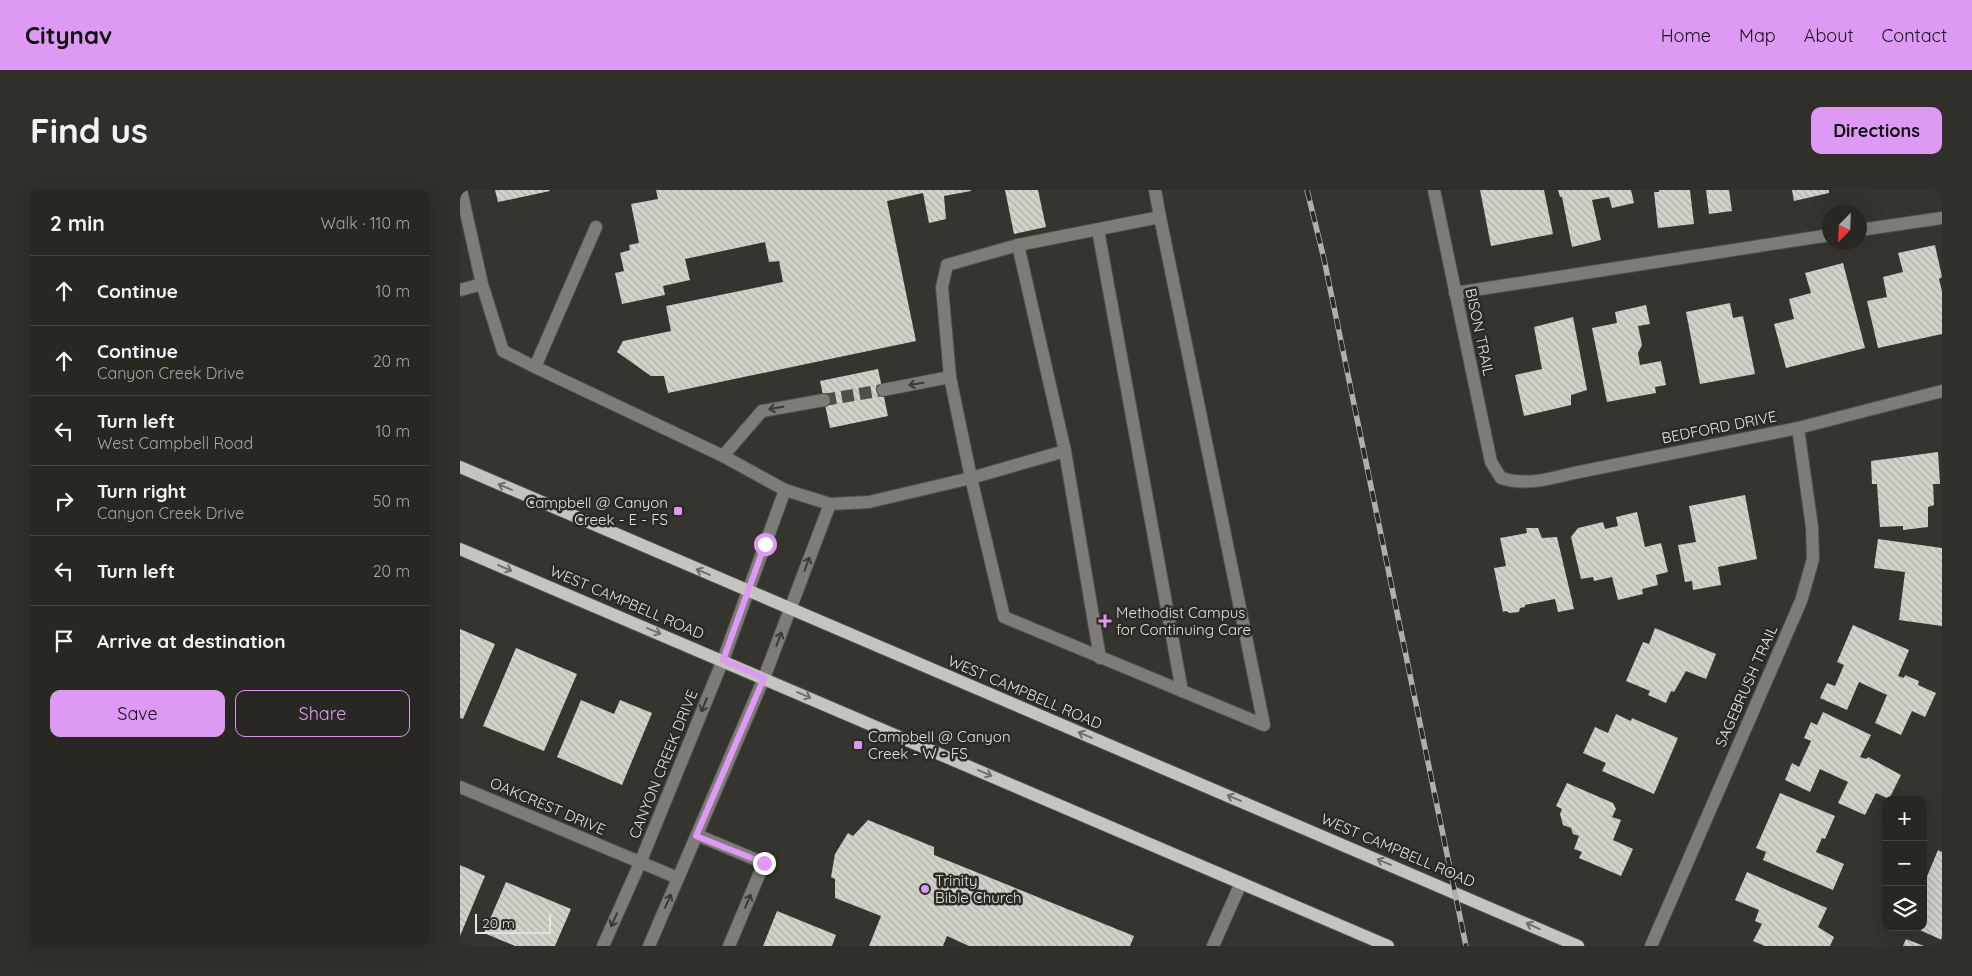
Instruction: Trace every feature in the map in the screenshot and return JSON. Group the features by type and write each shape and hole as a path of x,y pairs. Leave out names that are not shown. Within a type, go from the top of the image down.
{"main road":[{"name":"WEST CAMPBELL ROAD","path":"460,467 1578,946"},
{"name":"WEST CAMPBELL ROAD","path":"460,549 1388,946"}],"street":[{"path":"461,190 482,284 503,351 723,456 785,490 830,504 869,502 971,478 1065,451"},
{"path":"1155,190 1264,725 1100,658 1004,616 971,478 950,377 942,287 947,265 1018,244 1160,217"},
{"name":"BISON TRAIL","path":"1434,190 1491,462 1501,478"},
{"path":"1867,229 1942,218"},
{"path":"535,367 596,227"},
{"path":"1098,230 1182,692"},
{"path":"1456,293 1822,236"},
{"path":"1018,244 1065,451 1100,658"},
{"path":"460,290 482,284"},
{"path":"883,390 950,377"},
{"name":"BEDFORD DRIVE","path":"1501,478 1516,483 1542,481 1798,428 1942,391"},
{"path":"723,456 762,411 824,400"},
{"name":"SAGEBRUSH TRAIL","path":"1651,946 1801,601 1806,584 1812,559 1812,527 1798,428"},
{"name":"CANYON CREEK DRIVE","path":"603,946 640,863 723,660 785,490"},
{"path":"649,946 764,678 830,504"},
{"name":"OAKCREST DRIVE","path":"460,787 678,878"},
{"path":"696,836 764,863 729,946"},
{"path":"1214,946 1241,883"}],"building":[{"path":"495,190 549,190 550,191 498,202"},
{"path":"656,190 971,191 944,196 946,219 929,223 923,193 887,201 916,341 668,393 664,376 651,376 617,352 623,341 671,331 666,306 783,282 779,261 769,262 765,242 685,259 690,280 663,286 665,295 622,304 615,273 624,271 620,253 630,250 629,245 639,243 631,204 658,199"},
{"path":"1005,190 1038,190 1046,227 1014,234"},
{"path":"1480,190 1544,190 1553,234 1491,246"},
{"path":"1558,190 1631,190 1634,203 1612,208 1609,197 1592,200 1601,240 1572,247 1562,197 1560,197"},
{"path":"1659,190 1690,190 1694,224 1658,228 1654,192 1659,192"},
{"path":"1706,190 1729,190 1732,211 1709,214"},
{"path":"1792,190 1829,190 1829,193 1794,201"},
{"path":"1935,245 1942,277 1939,279 1942,291 1942,334 1878,348 1867,301 1887,297 1883,277 1903,272 1898,253"},
{"path":"1843,263 1865,348 1786,368 1774,324 1794,319 1789,299 1811,293 1805,273"},
{"path":"1730,303 1733,318 1743,316 1755,374 1700,384 1686,312"},
{"path":"1646,305 1650,324 1638,326 1642,345 1638,353 1640,365 1661,361 1666,385 1655,387 1656,393 1607,402 1592,328 1617,323 1615,312"},
{"path":"1573,317 1587,390 1571,395 1571,405 1524,416 1515,375 1542,369 1534,327"},
{"path":"878,369 888,416 830,428 820,381"},
{"path":"1938,452 1940,484 1933,484 1934,505 1928,507 1928,527 1903,530 1903,526 1880,527 1877,484 1872,484 1871,461"},
{"path":"1745,495 1757,559 1718,567 1721,585 1693,590 1692,581 1685,582 1678,545 1696,542 1689,506"},
{"path":"1637,512 1645,547 1661,543 1668,572 1656,575 1658,585 1642,589 1643,594 1618,600 1612,577 1594,581 1593,577 1581,579 1571,537 1578,528 1603,522 1605,529 1618,526 1616,517"},
{"path":"1526,528 1538,528 1542,538 1557,537 1574,609 1558,612 1555,599 1525,605 1525,607 1520,608 1519,612 1503,612 1494,568 1506,566 1500,538 1527,533"},
{"path":"1878,539 1942,548 1942,626 1899,620 1905,572 1874,568"},
{"path":"1853,625 1909,650 1898,676 1904,678 1905,675 1919,681 1918,685 1936,693 1925,717 1912,711 1901,735 1875,723 1887,695 1859,682 1847,710 1820,698 1827,683 1835,686 1844,665 1837,662"},
{"path":"1655,628 1716,654 1706,679 1686,671 1674,692 1671,691 1666,703 1648,695 1650,691 1626,681 1643,642 1649,644"},
{"path":"460,629 495,644 463,719 460,718"},
{"path":"516,648 577,674 544,751 483,726"},
{"path":"581,700 614,714 620,700 652,713 622,785 557,757"},
{"path":"1823,712 1871,735 1860,757 1866,759 1868,757 1901,775 1890,796 1882,796 1876,793 1865,815 1838,803 1848,782 1820,769 1810,792 1785,780 1792,763 1799,767 1811,741 1804,738 1811,722 1817,725"},
{"path":"1616,714 1631,721 1632,718 1678,738 1654,794 1602,771 1606,763 1583,753 1595,727 1608,733"},
{"path":"1567,783 1613,803 1616,809 1612,817 1621,820 1613,840 1633,849 1621,876 1579,858 1582,852 1574,849 1579,836 1573,834 1571,828 1563,825 1560,814 1562,809 1556,806"},
{"path":"1780,793 1835,816 1825,839 1822,838 1816,852 1844,864 1833,890 1763,860 1766,852 1756,848"},
{"name":"Trinity Bible Church","path":"868,820 934,847 934,855 1134,936 1130,946 969,946 947,936 943,946 869,946 881,916 835,898 835,879 831,877 835,854 848,833 853,836"},
{"path":"1938,850 1942,852 1942,940 1922,931 1927,931 1927,876"},
{"path":"460,865 485,876 460,936"},
{"path":"1747,872 1827,908 1818,927 1834,937 1830,946 1765,946 1753,941 1762,924 1755,921 1759,910 1735,900"},
{"path":"506,882 571,909 555,946 515,946 484,933"},
{"path":"777,911 836,935 832,946 763,946"},
{"path":"1906,939 1924,946 1903,946"}],"tunnel":[{"path":"824,400 883,390"}],"railway":[{"path":"1307,190 1324,259 1466,946"}],"place":[{"name":"Campbell @ Canyon Creek - E - FS","path":"678,511"},
{"name":"Methodist Campus for Continuing Care","path":"1105,621"},
{"name":"Campbell @ Canyon Creek - W - FS","path":"858,745"},
{"name":"Trinity Bible Church","path":"925,889"}],"route":[{"path":"764,863 696,836 764,678 723,660 765,544"}]}
